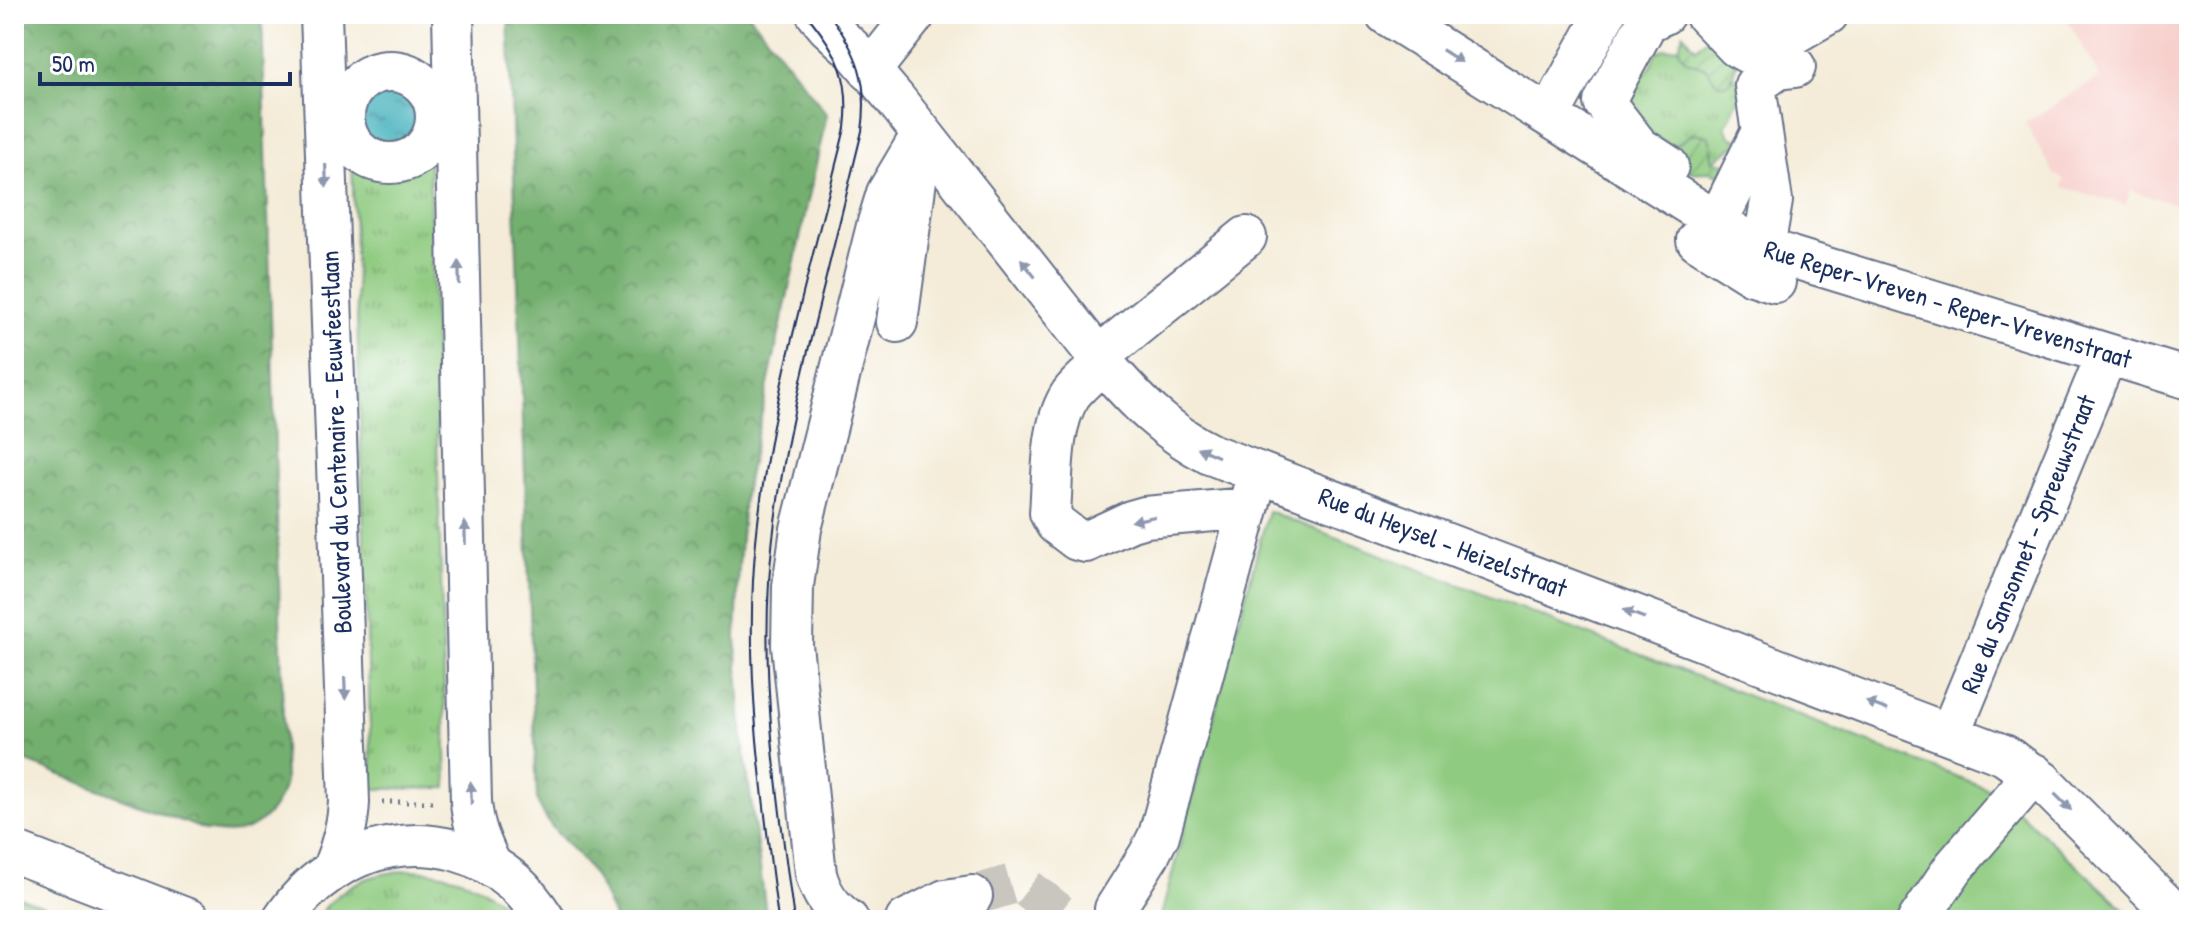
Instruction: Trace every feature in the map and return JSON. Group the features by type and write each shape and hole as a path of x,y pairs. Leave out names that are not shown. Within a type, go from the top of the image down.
{"street":[{"name":"Boulevard du Centenaire - Eeuwfeestlaan","path":"321,14 349,802 343,843 333,868"},
{"path":"453,14 471,802 479,841 492,867"},
{"name":"Rue du Heysel - Heizelstraat","path":"817,14 853,50 1135,400 1179,436 1210,454 1253,490 2004,755 2034,774 2181,920"},
{"path":"870,71 915,14"},
{"name":"Rue Reper-Vreven - Reper-Vrevenstraat","path":"1386,14 1554,110 1746,240 1791,257 2189,379"},
{"path":"1554,110 1605,14"},
{"path":"1554,110 1639,14"},
{"path":"1664,14 1647,22 1604,102 1639,147 1750,219 1769,251"},
{"path":"1705,14 1737,47 1748,53 1767,49 1828,14"},
{"path":"1766,41 1755,85 1772,201 1769,251"},
{"path":"388,71 416,79 427,89 440,114 428,144 406,161 392,163 378,162 354,147 339,118 351,92 361,81 374,73 388,71"},
{"path":"1554,110 1769,251"},
{"path":"1726,204 1761,133"},
{"path":"897,322 922,134"},
{"path":"848,920 824,896 816,874 792,645 793,586 801,529 879,217 887,193 922,134"},
{"path":"1115,909 1159,835 1253,490 1131,521 1086,542 1077,540 1053,521 1050,513 1057,429 1075,389 1100,360 1246,237"},
{"name":"Rue du Sansonnet - Spreeuwstraat","path":"1950,734 2107,354"},
{"path":"1918,920 1954,867 2034,774"},
{"path":"283,920 312,884 333,868 371,852 412,845 440,847 467,854 492,867 514,882 545,920"},
{"path":"14,852 190,920"},
{"path":"906,920 945,900 972,896"}],"path":[{"path":"375,802 445,802"}],"shaded area":[{"path":"2064,14 2189,14 2189,209 2130,190 2126,205 2062,187 2064,180 2054,174 2025,123 2100,77"}],"green space":[{"path":"14,14 262,14 285,783 268,815 246,830 229,833 205,830 14,757"},
{"path":"508,14 749,14 827,114 744,495 736,638 743,741 767,920 615,920 595,878 552,827 537,800"},
{"path":"1683,33 1696,49 1708,37 1738,60 1731,81 1717,83 1706,68 1685,59 1679,47"},
{"path":"1679,47 1685,59 1706,68 1724,84 1731,81 1733,76 1738,80 1741,95 1725,126 1730,136 1738,139 1734,146 1712,162 1711,144 1694,133 1675,146 1668,144 1629,112 1640,78 1650,68 1655,54"},
{"path":"1694,133 1708,136 1712,161 1725,163 1722,177 1682,168 1672,145"},
{"path":"429,153 447,788 372,789 352,158 383,173 383,177 399,177 400,173"},
{"path":"1268,511 1989,789 2023,816 2136,920 1160,920"},
{"path":"412,870 457,877 483,889 516,920 315,920 335,898 357,883 382,874"},
{"path":"14,895 81,920 14,920"}],"water":[{"path":"389,79 404,82 416,90 424,102 427,117 424,132 416,144 404,152 389,155 374,152 362,144 354,132 351,117 354,102 362,90 374,82"}],"tunnel":[{"path":"972,896 1019,882 1068,920"}],"tram line":[{"path":"778,920 758,751 752,666 753,581 758,524 776,410 845,128 846,110 840,66 806,14"},
{"path":"794,920 770,710 769,582 781,480 794,413 864,114 859,69 829,14"}]}
